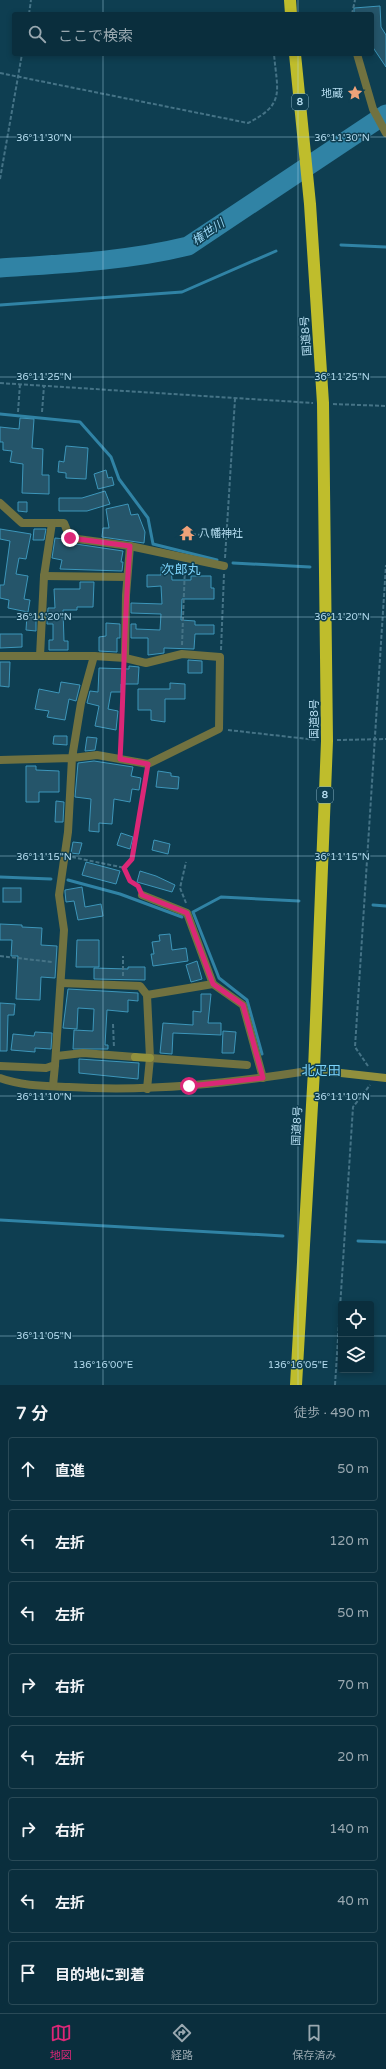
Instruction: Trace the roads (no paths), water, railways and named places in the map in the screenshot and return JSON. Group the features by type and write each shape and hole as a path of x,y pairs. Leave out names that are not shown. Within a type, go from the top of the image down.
{"highway":[{"path":"290,0 291,12"},
{"name":"国道8号","path":"295,56 310,204 323,403 327,741 314,1070 296,1385"}],"street":[{"path":"358,56 373,109 386,133"},
{"path":"0,502 22,523 64,523 70,538 130,546 224,566"},
{"path":"40,656 44,576 52,523"},
{"path":"125,658 127,577 130,546"},
{"path":"44,576 127,577"},
{"path":"0,656 94,656 125,658 146,663 182,654 220,657 219,729 148,764 97,756 0,760"},
{"path":"53,1086 64,930 59,895 63,855 68,832 72,758 81,703 94,656"},
{"path":"142,895 187,913 213,984 243,1005 263,1078"},
{"path":"61,983 140,986 147,995 150,1058 147,1089"},
{"path":"147,995 213,984"},
{"path":"0,1066 46,1068 56,1060 83,1053 247,1065"},
{"path":"0,1078 8,1081 53,1086 147,1089 263,1078 314,1070 386,1078"}],"waterway":[{"name":"権世川","path":"0,268 118,258 188,246 386,114"},
{"path":"341,245 386,247"},
{"path":"0,305 182,292 276,251"},
{"path":"0,414 80,422 111,457 119,479 148,518 153,544 217,560"},
{"path":"233,563 310,567"},
{"path":"0,877 51,879"},
{"path":"68,880 120,894 182,917"},
{"path":"262,1054 247,1000 219,978 193,912 221,897 299,901"},
{"path":"373,905 386,906"},
{"path":"0,1220 283,1236"},
{"path":"358,1241 386,1242"}],"place":[{"name":"地蔵","path":"355,93"},
{"name":"八幡神社","path":"187,533"}],"district":[{"name":"次郎丸","path":"181,570"},
{"name":"北疋田","path":"321,1071"}]}
